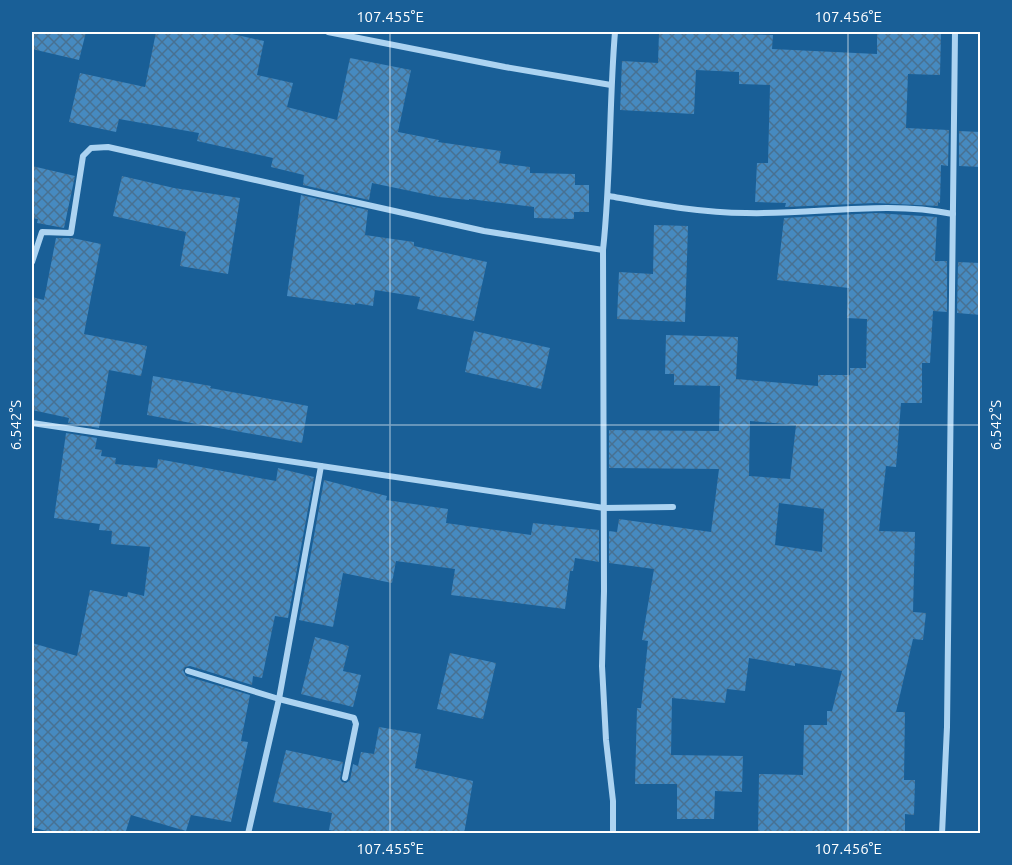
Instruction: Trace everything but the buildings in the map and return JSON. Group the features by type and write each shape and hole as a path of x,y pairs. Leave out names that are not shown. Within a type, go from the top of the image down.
{"street":[{"path":"328,32 610,85"},
{"path":"613,834 613,801 606,740 602,666 603,250 609,196 610,85 615,32"},
{"path":"942,834 947,727 955,32"},
{"path":"32,262 42,232 71,233 83,156 91,148 108,147 484,231 603,250"},
{"path":"609,196 695,210 747,214 862,207 926,208 953,214"},
{"path":"32,423 604,507 673,507"},
{"path":"248,834 279,699 321,466"},
{"path":"188,671 279,699 354,718 356,724 345,778"}]}
